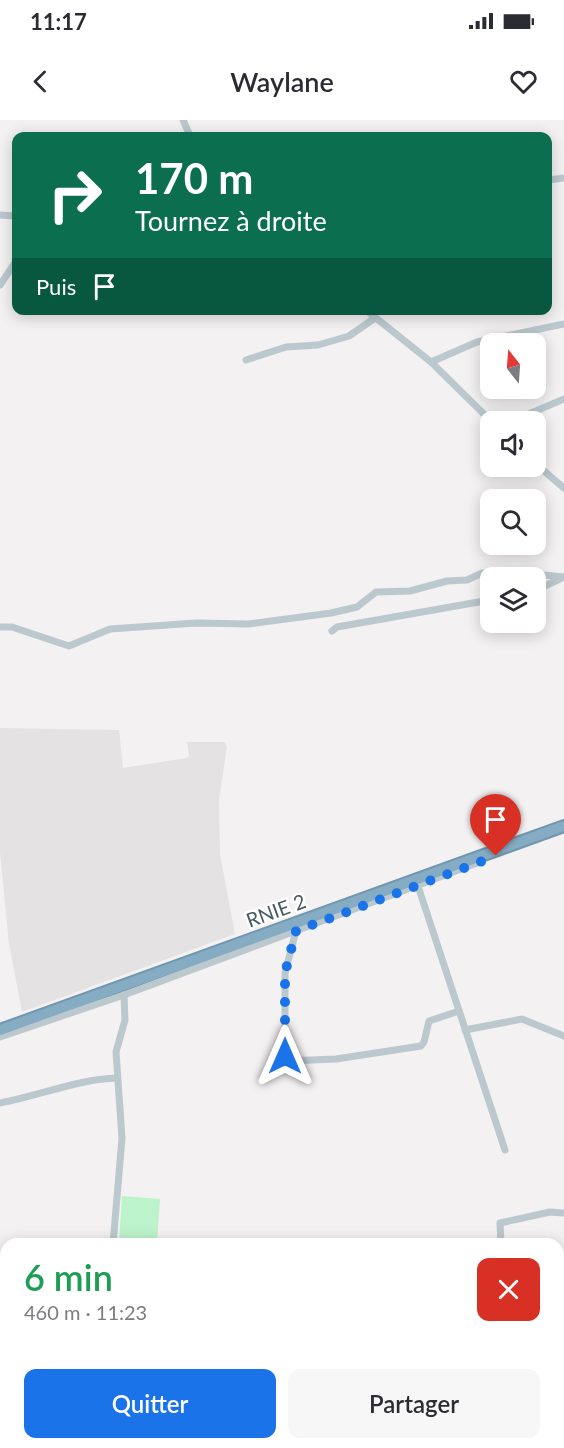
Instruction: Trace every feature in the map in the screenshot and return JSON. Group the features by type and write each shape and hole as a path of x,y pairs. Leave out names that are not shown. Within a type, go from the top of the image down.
{"highway":[{"name":"RNIE 2","path":"0,1030 297,926 564,826"}],"street":[{"path":"0,285 12,267"},
{"path":"372,315 431,362 481,411"},
{"path":"246,360 286,347 318,345 349,336 375,318"},
{"path":"431,362 489,339 536,332 564,324"},
{"path":"536,411 564,399"},
{"path":"546,473 564,488"},
{"path":"0,627 12,627 69,646 110,629 196,623 249,624 331,613 357,607 376,592 410,591 447,581 467,580 480,574"},
{"path":"546,575 564,577 546,585"},
{"path":"332,632 337,627 480,602"},
{"path":"505,1150 416,882 564,832"},
{"path":"297,926 285,973 285,1056 288,1061 336,1059 421,1046 429,1021 459,1011"},
{"path":"0,1037 124,995 297,926"},
{"path":"114,1238 122,1138 116,1052 125,1020 124,995"},
{"path":"465,1030 522,1019 564,1036"},
{"path":"0,1103 33,1097 84,1083 117,1078"},
{"path":"501,1238 500,1223 550,1212 564,1213"}],"shaded area":[{"path":"0,728 119,730 123,768 187,758 189,756 187,742 224,742 227,746 219,800 220,854 235,934 22,1012 9,944 0,852"}],"green space":[{"path":"122,1196 160,1199 157,1238 119,1238"}],"route":[{"path":"285,1056 285,973 296,931 496,856"}]}
